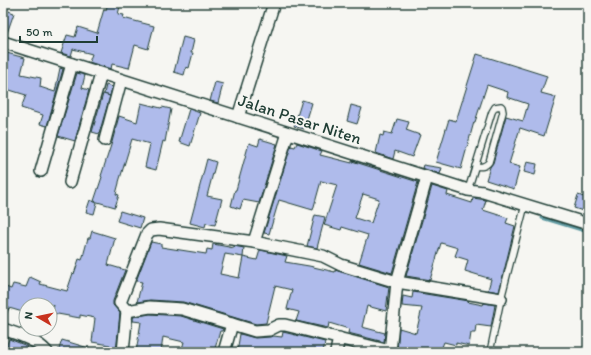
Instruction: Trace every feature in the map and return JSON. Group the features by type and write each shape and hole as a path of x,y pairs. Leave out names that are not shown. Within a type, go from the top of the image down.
{"street":[{"path":"238,117 274,3"},
{"name":"Jalan Pasar Niten","path":"3,42 468,190 483,192 588,224"},
{"path":"41,171 72,64"},
{"path":"70,182 101,74"},
{"path":"105,140 121,80"},
{"path":"254,242 288,133"},
{"path":"128,311 150,307 182,309 255,331 269,330 285,325 390,351 397,282 427,177"},
{"path":"128,311 120,303 147,234 151,230 159,229 254,242 323,256 341,265 397,282 501,299"},
{"path":"123,352 128,311"},
{"path":"224,352 232,324"},
{"path":"3,329 39,344 48,352"},
{"path":"336,352 339,338"}],"lane":[{"path":"468,190 475,166 492,112 495,107 501,106 503,112 489,162 483,167 475,166"},
{"path":"490,352 501,299 525,205"}],"building":[{"path":"108,3 121,3 118,14 124,15 123,18 154,26 148,49 135,45 129,68 112,64 111,69 89,62 92,54 73,49 71,56 61,53 67,35 75,37 78,27 97,33 104,9 106,10"},
{"path":"3,9 14,13 6,36 3,35"},
{"path":"183,37 194,40 191,53 193,53 189,68 186,67 184,75 174,72"},
{"path":"3,52 25,58 21,74 41,78 40,87 55,92 60,68 63,69 47,126 40,124 43,115 21,108 26,95 3,88"},
{"path":"477,54 547,76 541,93 556,97 544,136 520,128 509,164 520,167 514,189 486,180 490,167 493,163 506,116 523,121 528,104 507,97 508,92 487,85 474,122 461,169 436,162 449,119 456,121"},
{"path":"77,73 85,75 82,88 89,90 75,141 58,136"},
{"path":"215,82 223,84 218,103 210,101"},
{"path":"106,85 112,87 110,96 104,94"},
{"path":"103,94 110,96 99,134 92,132"},
{"path":"302,100 312,103 304,129 294,126"},
{"path":"141,103 171,109 165,142 163,141 156,170 145,167 150,144 132,139 116,194 119,195 115,207 94,201 119,116 137,122"},
{"path":"351,105 362,108 357,124 347,121"},
{"path":"189,109 200,113 190,146 179,142"},
{"path":"397,119 409,122 406,130 420,135 412,157 395,151 393,159 376,153 380,135 383,136 384,132 392,134"},
{"path":"260,139 277,144 259,203 243,200 240,209 231,206 249,143 258,146"},
{"path":"297,143 322,151 320,155 352,163 352,161 418,182 392,273 359,263 368,235 342,227 341,230 324,225 337,185 321,181 313,210 279,200 269,234 264,233 291,146 295,147","holes":["363,194 379,199 371,223 355,218"]},
{"path":"207,159 216,162 207,196 222,199 215,225 206,223 205,227 190,223"},
{"path":"527,162 537,164 535,175 524,172"},
{"path":"423,165 442,168 440,174 422,168"},
{"path":"432,186 448,191 447,195 472,203 473,198 486,200 483,210 508,218 506,223 515,226 499,292 488,290 491,279 465,271 468,260 455,256 458,248 441,243 430,280 406,276"},
{"path":"578,195 587,198 583,211 574,208"},
{"path":"90,200 97,203 94,214 86,212"},
{"path":"120,211 143,218 140,228 117,221"},
{"path":"315,215 325,217 317,248 307,246"},
{"path":"92,231 115,238 108,265 125,270 113,301 113,305 120,313 116,352 109,352 110,345 92,342 95,318 80,315 80,318 58,314 58,297 18,297 18,311 9,308 3,322 3,286 11,289 13,284 26,287 30,277 41,282 40,284 67,291 79,259 82,260 88,238 90,238"},
{"path":"151,242 161,244 161,247 206,254 207,249 212,250 213,244 234,248 234,246 244,248 243,257 257,260 260,250 287,256 285,262 335,272 335,270 389,287 386,311 367,306 362,327 385,333 384,342 348,333 349,329 329,323 328,328 296,321 299,312 287,309 292,290 275,286 266,323 256,324 183,302 150,300 137,302 142,282 136,281","holes":["225,254 243,257 239,278 220,274"]},
{"path":"413,292 469,301 468,302 483,305 484,303 495,305 491,327 476,325 475,333 471,333 469,346 444,342 440,352 397,352 399,328 416,333 422,308 402,306 403,296 412,298"},
{"path":"150,314 181,316 223,329 220,331 214,352 181,352 184,342 163,337 161,352 136,352 141,322 133,321 133,317"},
{"path":"283,332 325,342 323,352 237,352 240,334 255,338 273,336 282,337"},
{"path":"9,339 27,346 24,352 4,352"},
{"path":"62,340 95,350 94,352 58,352"}],"waterway":[{"path":"542,218 588,232"}]}
